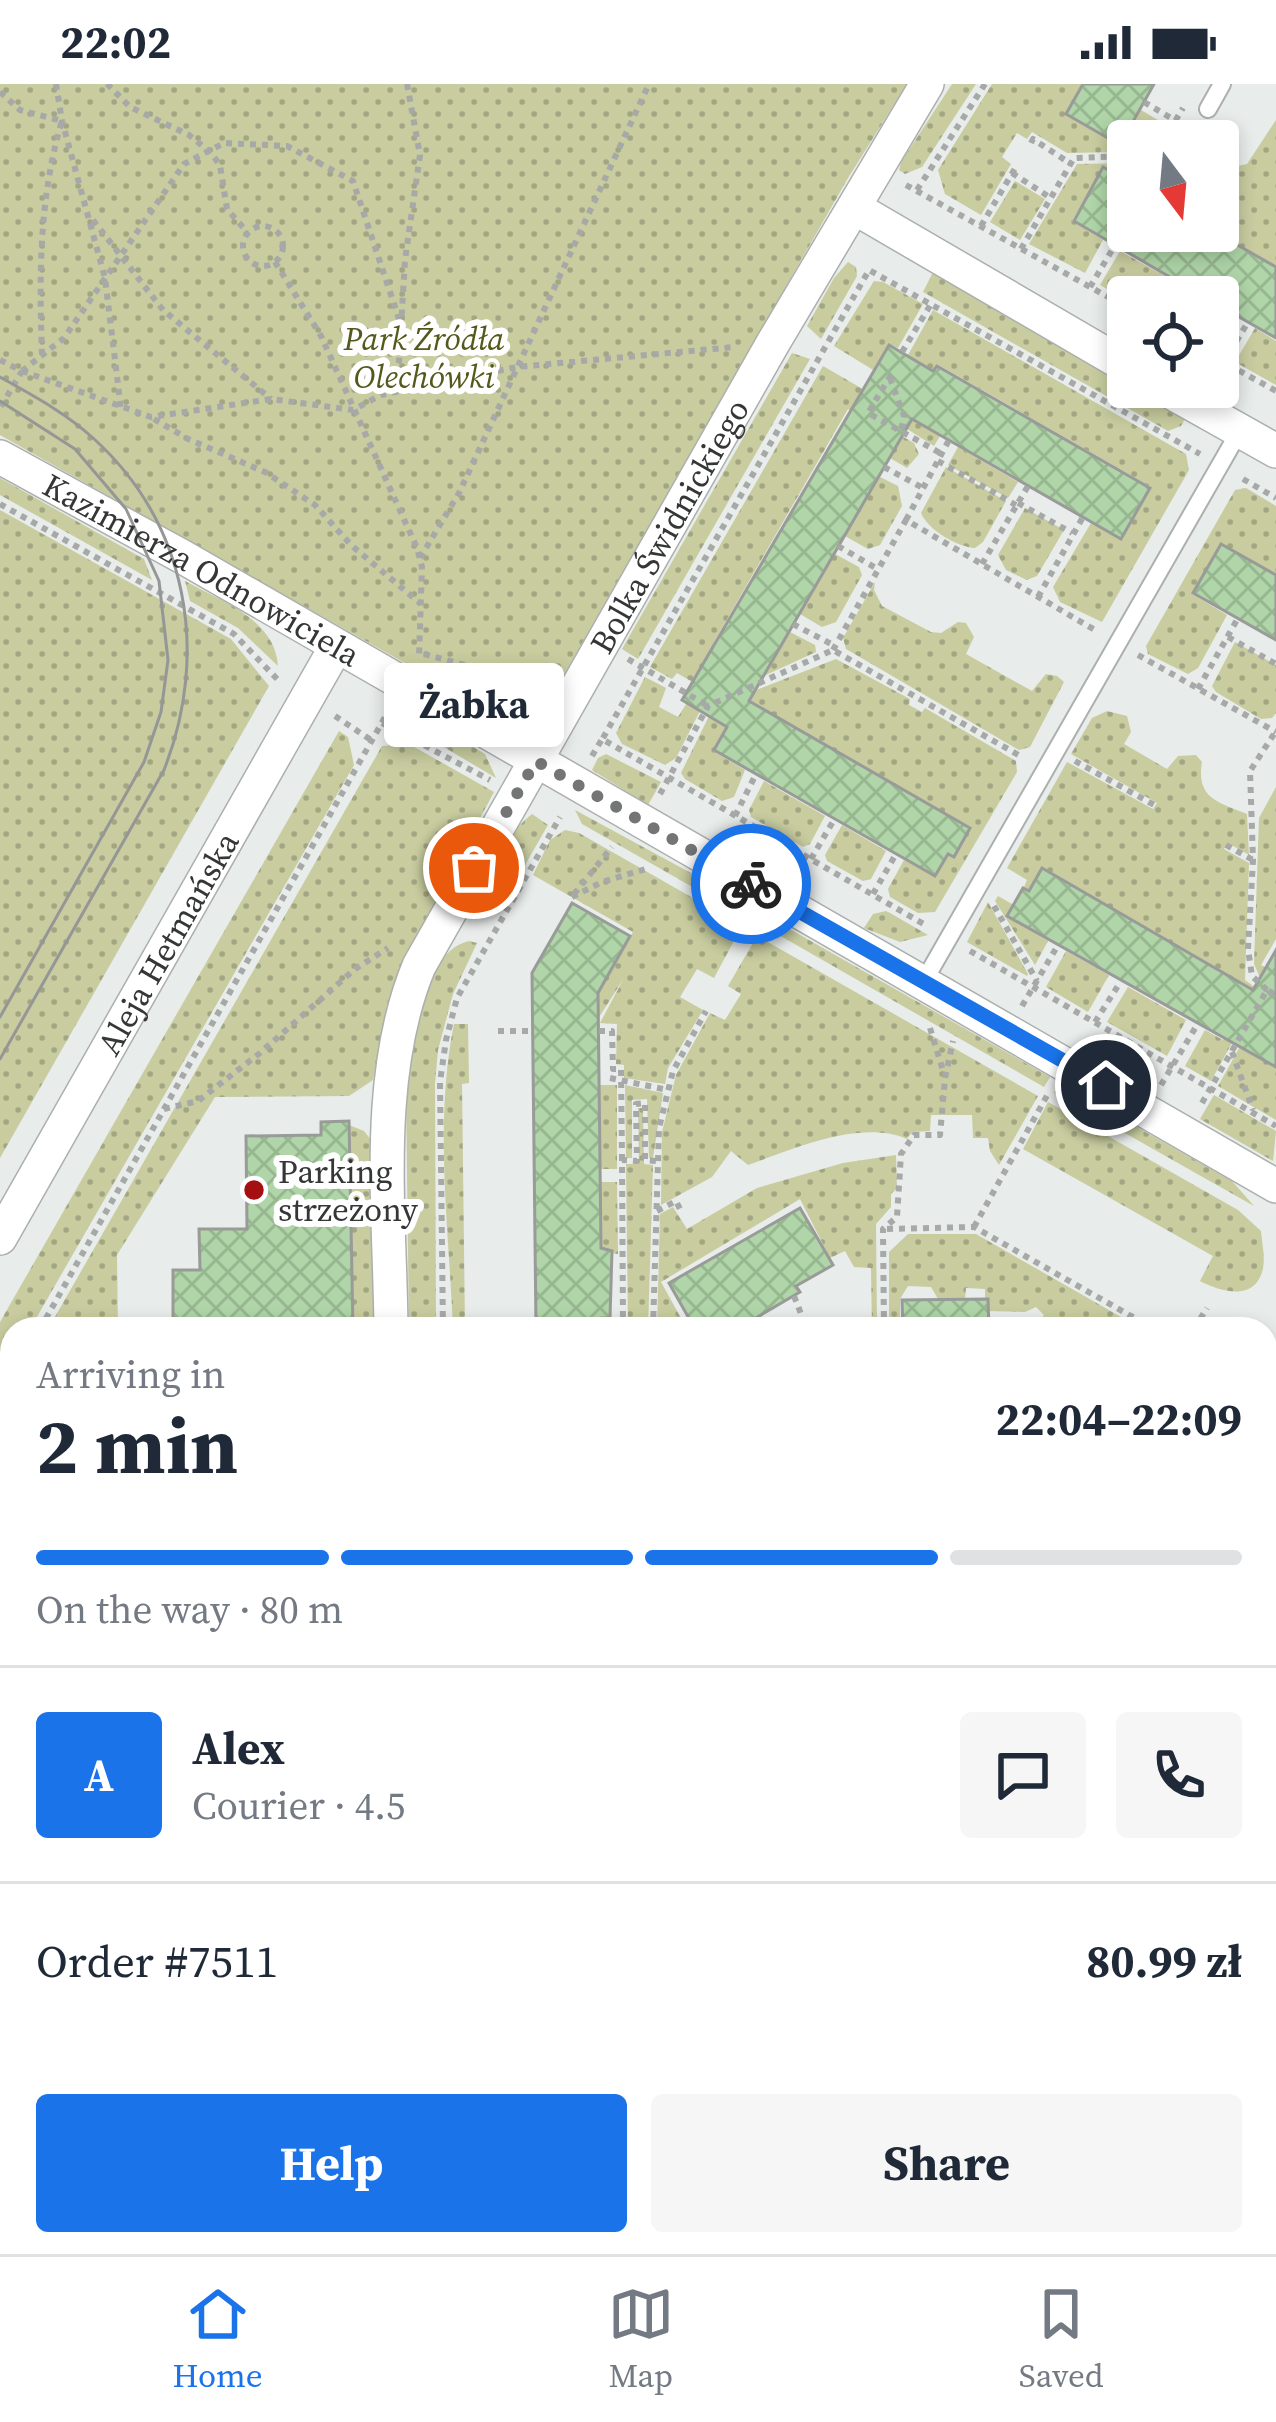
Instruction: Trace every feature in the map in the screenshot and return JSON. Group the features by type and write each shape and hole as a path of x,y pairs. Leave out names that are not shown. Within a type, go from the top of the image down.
{"street":[{"name":"Bolka Świdnickiego","path":"391,1317 389,1098 393,1052 411,985 440,926 773,343 927,84"},
{"path":"855,208 1107,355"},
{"path":"1198,408 1276,452"},
{"name":"Kazimierza Odnowiciela","path":"0,457 182,556 1276,1186"},
{"name":"Aleja Hetmańska","path":"0,1238 336,647"}],"lane":[{"path":"1208,109 1222,84"},
{"path":"924,981 1239,432"}],"path":[{"path":"56,84 105,278 121,409"},
{"path":"107,84 130,107 189,135 209,151 220,165 227,209 247,232"},
{"path":"381,395 399,362 420,155 407,84"},
{"path":"420,558 459,493 650,84"},
{"path":"916,190 985,84"},
{"path":"0,92 20,110 62,122"},
{"path":"1144,102 1174,120"},
{"path":"42,355 39,268 51,156 62,122"},
{"path":"0,408 22,371 64,338 184,164 224,143 287,146 353,182 400,322"},
{"path":"1031,143 1071,164"},
{"path":"1022,249 1074,158 1107,157"},
{"path":"876,168 1107,296"},
{"path":"981,226 1014,169 1051,198"},
{"path":"91,218 164,310 271,399"},
{"path":"256,226 278,231 283,248 275,262 264,267 252,264 242,243 247,232 256,226"},
{"path":"1090,287 1111,252"},
{"path":"47,1317 421,653 420,558 320,336 275,262"},
{"path":"443,1317 440,1082 457,998 869,270 1276,498"},
{"path":"902,352 931,304"},
{"path":"1239,337 1248,322"},
{"path":"151,417 271,399 353,410 381,395 517,367 773,343"},
{"path":"0,360 151,417 188,439 265,472 315,505 351,545 423,606"},
{"path":"1239,370 1276,391"},
{"path":"901,431 904,416 890,376 868,413 1017,504 1074,533"},
{"path":"643,823 708,706 834,648 949,440"},
{"path":"884,467 923,488"},
{"path":"982,564 1028,486"},
{"path":"0,503 234,634 269,674 371,740"},
{"path":"1038,597 1083,517"},
{"path":"906,520 1276,732 1250,771 1253,860 1248,950 1252,976 1272,993 1185,1132"},
{"path":"838,546 876,568"},
{"path":"1198,689 1238,618"},
{"path":"793,624 1028,760"},
{"path":"1228,637 1276,664"},
{"path":"604,645 708,706"},
{"path":"421,653 574,697"},
{"path":"382,723 517,794"},
{"path":"602,739 1276,1126"},
{"path":"1055,751 1156,806"},
{"path":"735,816 756,774"},
{"path":"557,815 575,826"},
{"path":"811,859 835,818"},
{"path":"594,836 649,868 572,897 612,847"},
{"path":"1226,845 1253,860"},
{"path":"873,894 896,854"},
{"path":"980,882 1035,984"},
{"path":"164,1109 198,1101 355,969 421,928 440,926"},
{"path":"1008,1029 1058,945"},
{"path":"1095,1022 1121,981"},
{"path":"653,1317 659,1128 673,1071 706,1011"},
{"path":"1147,1108 1197,1025"},
{"path":"944,1078 930,1028 972,1052"},
{"path":"498,1031 533,1031"},
{"path":"599,1031 612,1031 613,1069 621,1069 623,1317"},
{"path":"884,1317 883,1229 897,1217 901,1154 914,1135 940,1135 944,1078 953,1041"},
{"path":"1232,1052 1254,1113"},
{"path":"974,1227 1066,1062"},
{"path":"610,1078 668,1090"},
{"path":"1029,1084 1048,1095"},
{"path":"622,1160 637,1161 636,1104 645,1103 645,1160 658,1161"},
{"path":"611,1175 622,1176"},
{"path":"657,1211 676,1201 682,1213"},
{"path":"883,1229 974,1227 1133,1317"},
{"path":"611,1260 622,1260"},
{"path":"794,1296 802,1317"},
{"path":"1201,1317 1207,1308"},
{"path":"612,1312 623,1311"}],"green space":[{"name":"Park Źródła Olechówki","path":"0,84 907,84 848,178 560,682 535,711 510,717 499,716 0,435"},
{"path":"952,84 976,84 922,167 905,174 899,170 901,162"},
{"path":"992,84 1082,84 1068,109 1091,121 1089,128 1107,138 1107,152 1067,153 1032,132 1027,139 1017,133 1002,157 1011,164 981,215 945,194 938,170"},
{"path":"1141,110 1158,120 1135,120"},
{"path":"1276,120 1276,266 1239,244 1239,166 1247,164"},
{"path":"1107,163 1072,221 1103,240 1085,273 1029,244 1077,164"},
{"path":"1015,181 1045,199 1020,240 990,222"},
{"path":"1119,252 1165,276 1107,276 1107,289 1100,285"},
{"path":"848,262 856,267 857,276 821,339 807,326"},
{"path":"933,272 1107,371 1107,396 923,292"},
{"path":"874,281 923,304 898,348 889,344 875,366 883,376 834,346"},
{"path":"933,310 1186,454 1189,470 1102,622 1060,602 1053,587 1091,523 1122,540 1151,487 937,364 907,416 940,436 934,446 904,427 894,382 897,376 913,384 922,371 921,364 908,355"},
{"path":"1255,328 1276,341 1276,385 1239,364 1239,355"},
{"path":"792,353 810,359 638,659 622,649"},
{"path":"823,366 873,395 863,414 914,443 919,454 907,468 890,458 900,438 848,409 714,642 766,673 790,632 815,645 816,652 718,697 677,673 672,679 650,667"},
{"path":"1127,408 1169,408 1186,417 1181,426 1168,431"},
{"path":"958,447 1018,482 1008,498 948,465"},
{"path":"946,467 1006,501 975,548 944,536 921,513"},
{"path":"880,477 898,486 902,506 880,545 868,549 845,536"},
{"path":"0,478 144,559 152,580 0,495"},
{"path":"1246,488 1276,506 1276,574 1221,543 1192,594 1227,615 1198,668 1188,674 1148,654 1146,646 1235,490"},
{"path":"1025,508 1064,530 1037,576 1027,580 1006,570 998,555"},
{"path":"0,510 231,639 269,686 0,1158"},
{"path":"835,554 859,567 862,575 836,622 822,627 800,614"},
{"path":"185,581 257,624 275,650 278,666 238,628 190,601"},
{"path":"875,582 882,606 931,632 966,623 974,637 966,654 1032,691 1046,674 1064,682 1030,747 1019,750 846,649 843,638"},
{"path":"1235,642 1276,665 1276,713 1272,718 1261,719 1212,686"},
{"path":"836,659 910,699 909,705 922,712 925,708 1016,761 1017,772 935,912 918,913 890,897 888,889 904,860 935,877 948,855 954,858 970,828 744,698 713,751 745,770 734,797 722,801 681,773 710,714 751,692"},
{"path":"645,677 666,688 659,707 678,717 688,701 700,711 676,758 665,765 622,744 616,733"},
{"path":"405,706 485,754 496,778 405,724 401,711"},
{"path":"1107,711 1127,716 1131,732 1124,744 1167,769 1178,756 1196,755 1202,762 1202,784 1211,797 1247,814 1249,855 1228,843 1224,849 1249,863 1245,980 1256,988 1255,1001 1211,1081 1185,1066 1205,1030 1223,1040 1252,989 1042,867 1028,891 1024,887 1027,880 1007,868 1067,762 1153,809 1157,803 1071,754 1092,718"},
{"path":"339,731 348,737 354,765 37,1317 3,1317"},
{"path":"409,744 494,792 398,972 373,1080 349,1096 215,1097 117,1255 118,1317 55,1317 382,746"},
{"path":"606,754 661,782 648,805 592,770"},
{"path":"764,781 825,816 810,844 803,847 751,817 749,810"},
{"path":"1276,787 1276,939 1261,965 1276,974 1261,980 1254,964 1259,818"},
{"path":"575,810 737,898 745,917 582,824"},
{"path":"532,814 548,825 499,910 483,901 486,878 506,842"},
{"path":"842,825 886,851 871,879 863,881 827,861 825,855"},
{"path":"565,830 579,833 742,926 714,978 697,969 680,997 703,1010 668,1068 665,1084 624,1078 624,1065 616,1064 617,1024 600,1023 624,978 596,1022 583,1022 633,932 533,875 550,840"},
{"path":"998,896 1012,904 1007,916 1048,941 1035,965 995,901"},
{"path":"988,902 1028,974 1027,976 967,942"},
{"path":"886,911 928,935 900,942 864,928 873,914"},
{"path":"765,927 786,927 1050,1077 1044,1087"},
{"path":"757,936 1038,1096 999,1165 988,1138 973,1138 972,1115 931,1115 930,1131 912,1132 907,1139 869,1132 848,1134 748,1165 731,1151 712,1177 661,1205 662,1132 676,1075 710,1013 725,1020 741,994 728,986"},
{"path":"469,941 477,943 453,994 438,1050 436,1317 409,1317 406,1090 421,1004 440,963"},
{"path":"1066,951 1109,975 1088,1012 1046,987"},
{"path":"1128,987 1186,1020 1167,1056 1107,1022"},
{"path":"1276,998 1276,1120 1218,1086 1266,1000"},
{"path":"454,1024 468,1024 469,1083 462,1084 465,1317 452,1317 444,1176"},
{"path":"1059,1083 1232,1181 1254,1206 1054,1093"},
{"path":"598,1085 617,1085 617,1169 600,1169"},
{"path":"625,1085 663,1093 653,1158 649,1158 647,1099 632,1100 632,1158 626,1158"},
{"path":"1214,1095 1276,1131 1273,1161 1200,1119"},
{"path":"1048,1102 1238,1210 1261,1231 1264,1263 1258,1281 1235,1292 1200,1281 1213,1256 1023,1149"},
{"path":"638,1108 643,1108 644,1164 653,1165 648,1317 628,1317 626,1164 639,1164"},
{"path":"349,1125 371,1140 376,1317 353,1317"},
{"path":"896,1155 897,1188 891,1194 891,1207 876,1224 877,1317 872,1317 871,1268 854,1267 845,1251 830,1258 800,1199 661,1282 680,1317 657,1317 660,1214 673,1207 687,1229 757,1188 843,1163"},
{"path":"601,1182 617,1182 618,1254 601,1252"},
{"path":"908,1234 976,1234 1121,1317 1042,1317 1036,1307 1025,1312 985,1311 985,1289 966,1288 965,1299 938,1299 931,1287 908,1286 900,1299 900,1317 889,1317 889,1252"}],"building":[{"path":"1083,84 1154,84 1134,120 1107,120 1107,138 1066,114"},
{"path":"1103,167 1107,169 1107,240 1074,221"},
{"path":"1239,246 1276,267 1276,338 1239,317 1239,276 1168,276 1127,252 1239,252"},
{"path":"889,345 933,371 937,366 1150,488 1121,539 912,419 749,701 970,828 954,857 948,854 935,876 714,750 727,727 682,700"},
{"path":"1221,544 1276,575 1276,640 1193,593"},
{"path":"1042,868 1253,990 1276,950 1276,1067 1007,916"},
{"path":"572,903 630,936 598,993 601,1248 612,1251 610,1317 536,1317 532,973"},
{"path":"349,1121 353,1317 173,1317 173,1270 200,1270 199,1229 247,1229 246,1136 321,1135 321,1122"},
{"path":"800,1208 833,1265 796,1286 800,1292 757,1317 688,1317 669,1283"},
{"path":"988,1299 989,1317 903,1317 902,1300"}],"tram line":[{"path":"0,377 72,420 125,472 151,510 169,550 187,636 186,681 164,770 0,1059"},
{"path":"0,401 75,449 126,509 159,581 168,660 161,712 144,762 0,1017"}],"way so far":[{"path":"474,868 536,761 751,884"}],"place":[{"name":"Żabka","path":"474,868"},
{"name":"Parking strzeżony","path":"254,1190"}],"route":[{"path":"751,884 1106,1085"}]}
